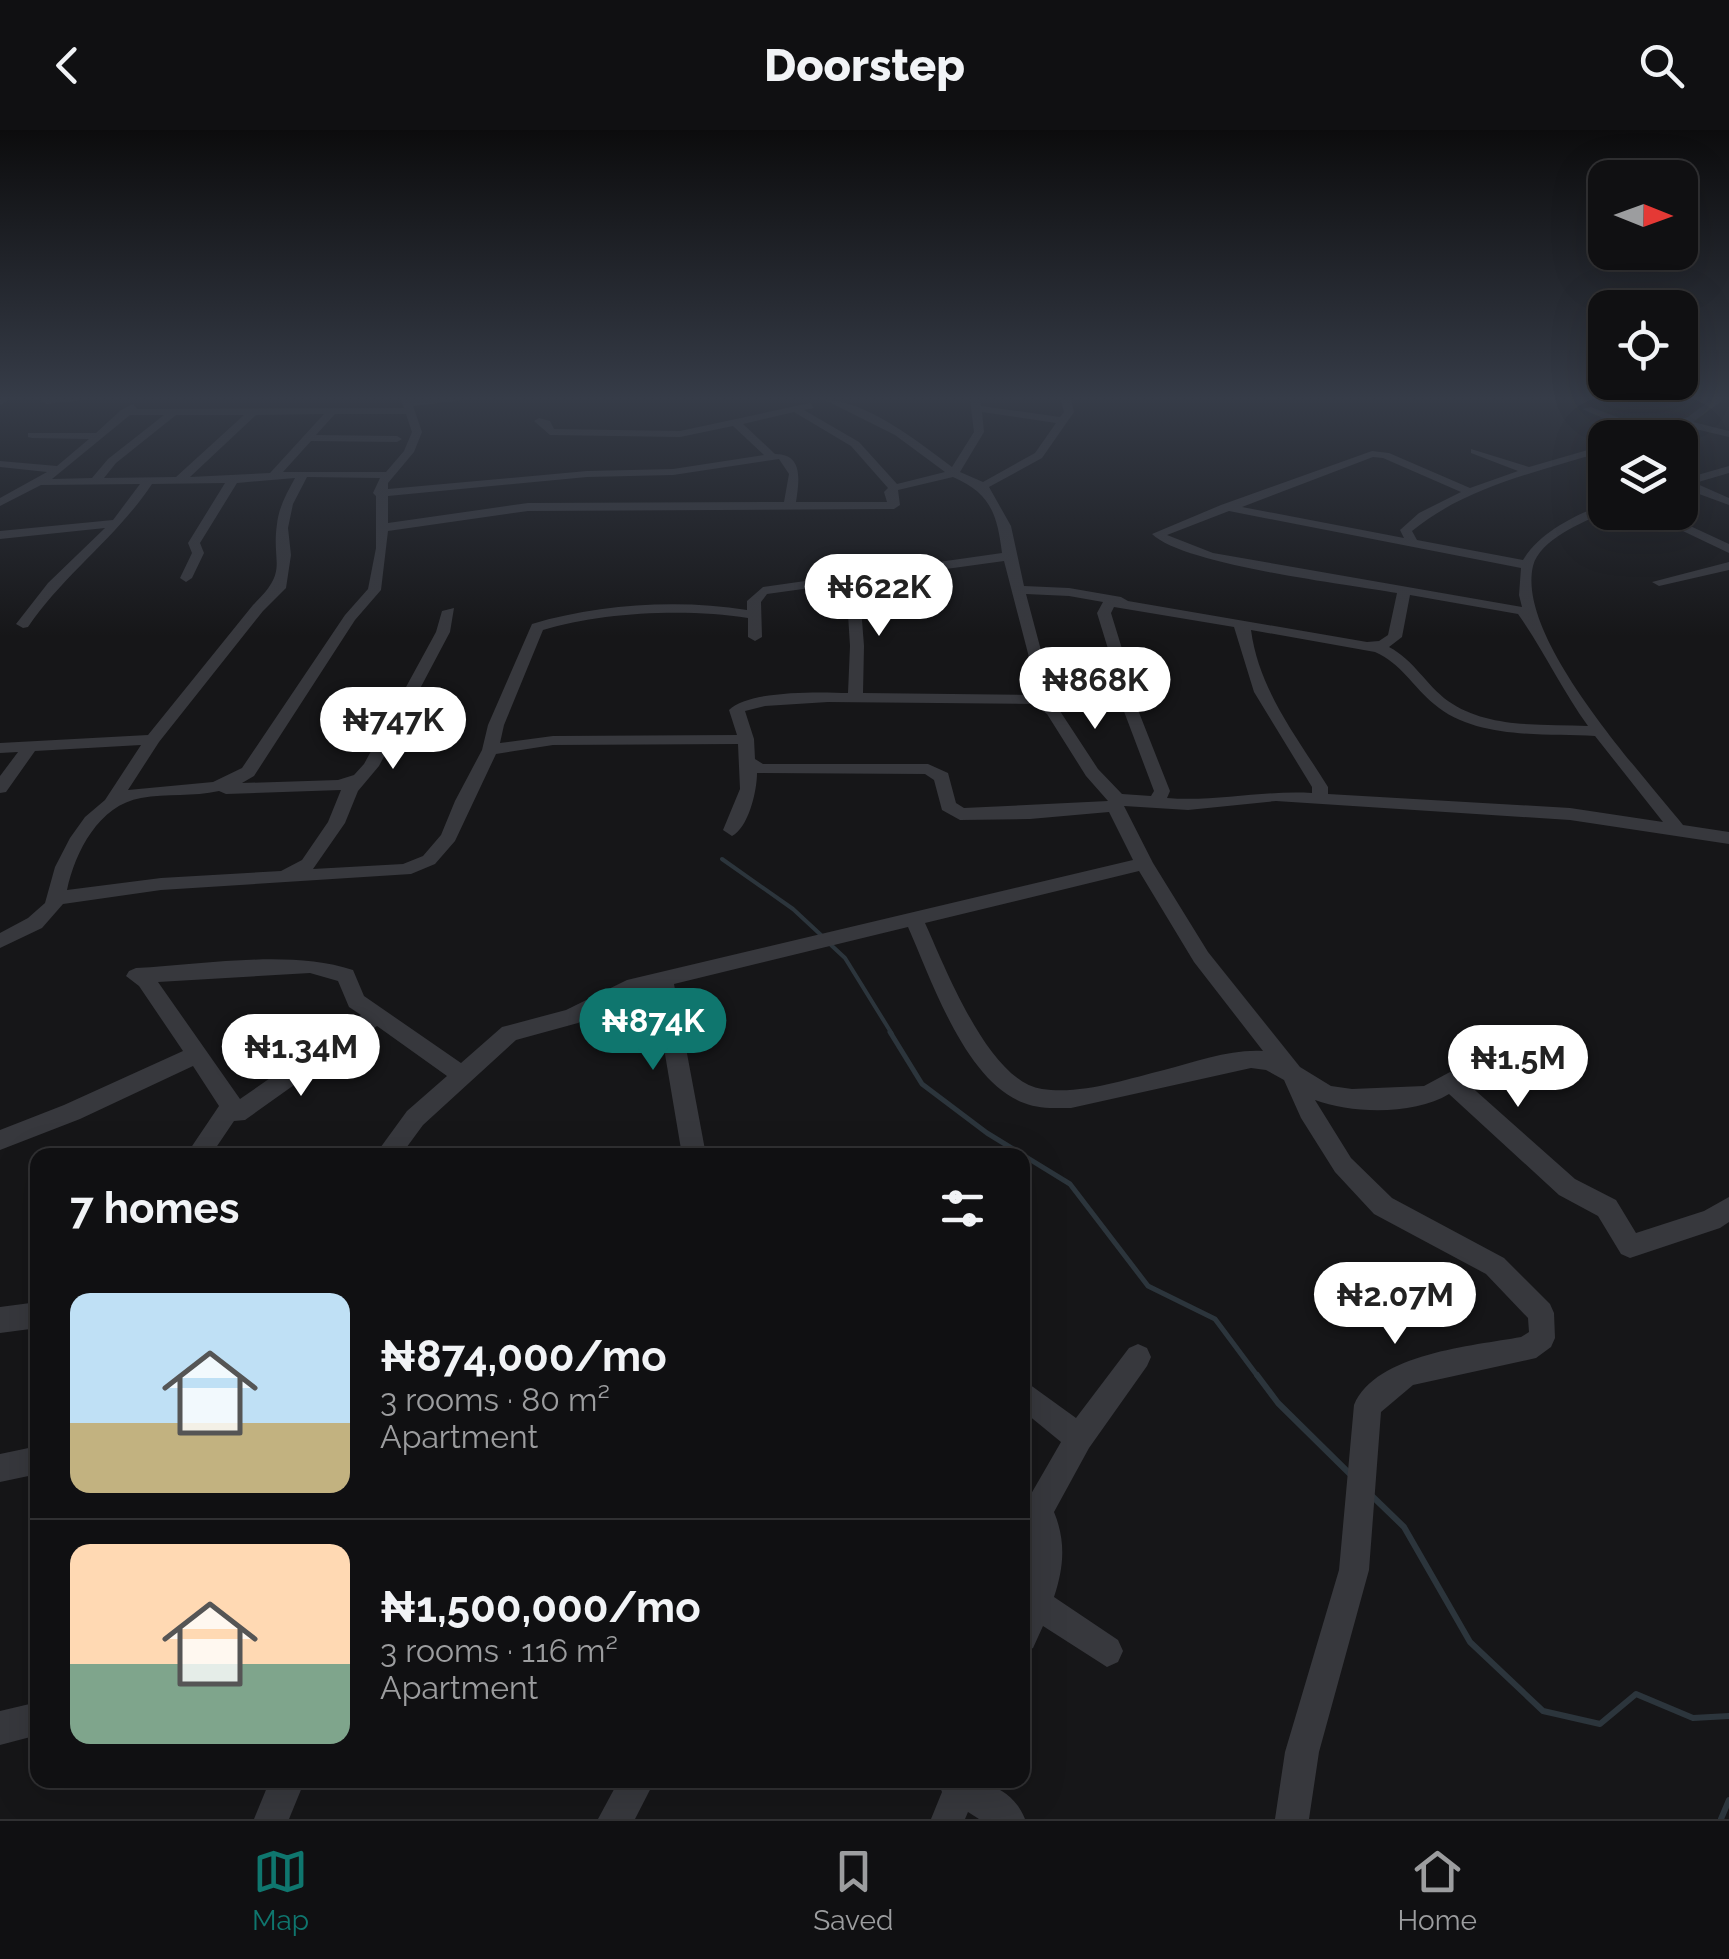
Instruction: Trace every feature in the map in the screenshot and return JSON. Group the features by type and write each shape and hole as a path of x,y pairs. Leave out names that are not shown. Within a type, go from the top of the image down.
{"street":[{"path":"0,503 44,479"},
{"path":"95,482 98,479"},
{"path":"39,482 249,479"},
{"path":"0,941 38,920 57,898 76,841 111,803 152,740 258,608 279,588 286,555 282,528 286,504 300,479"},
{"path":"204,790 230,785 248,772 350,618 374,590 382,548 380,493 386,479"},
{"path":"380,493 535,479"},
{"path":"528,507 544,479"},
{"path":"789,508 794,479"},
{"path":"886,479 894,488"},
{"path":"381,528 528,507 888,508 894,505 890,492 894,488 931,479"},
{"path":"967,479 983,486 1004,526 1044,688 1037,700"},
{"path":"983,486 999,479"},
{"path":"1301,479 1158,534 1225,560 1528,613"},
{"path":"1439,479 1473,493"},
{"path":"1411,540 1405,533 1410,525 1431,511 1509,479"},
{"path":"186,578 198,553 194,543 233,480"},
{"path":"24,624 49,585 131,510 148,481"},
{"path":"1698,489 1729,502"},
{"path":"1224,506 1527,565"},
{"path":"1588,517 1549,539 1527,565 1528,613 1598,732 1643,782 1680,833"},
{"path":"0,535 114,523"},
{"path":"1687,530 1729,549"},
{"path":"755,637 754,601 764,591 1010,556"},
{"path":"1659,582 1729,566"},
{"path":"852,578 857,646 855,697"},
{"path":"1020,590 1069,592 1242,630 1382,646 1395,637 1404,593"},
{"path":"1128,603 1108,604 1104,613 1116,652 1118,677 1162,791 1157,800 1150,802"},
{"path":"57,898 161,884 389,872 429,860 449,838 490,750 537,627 562,620 652,613 733,610 756,615"},
{"path":"277,878 308,864 336,823 444,632 449,611"},
{"path":"1242,630 1251,669 1320,787 1320,801"},
{"path":"1359,644 1396,657 1434,697 1462,714 1500,725 1598,732"},
{"path":"732,830 748,797 750,774 746,739 736,710 741,704 855,697 1037,700 1054,711 1116,802 1144,864 1201,958 1292,1073 1322,1104 1343,1164 1383,1206 1495,1266 1541,1313 1542,1338 1528,1349 1406,1374 1368,1405 1354,1570 1302,1752 1292,1819"},
{"path":"490,750 564,740 704,744 746,739"},
{"path":"0,748 152,740"},
{"path":"0,788 31,745"},
{"path":"747,761 768,771 870,766 928,769 942,777 948,806 960,814 1030,813 1116,802 1188,806 1276,796 1570,814 1729,838"},
{"path":"111,803 146,792 319,787 358,779"},
{"path":"392,1148 415,1118 509,1033 570,1017 626,988 1144,864"},
{"path":"914,919 964,1024 1001,1078 1032,1098 1052,1099 1139,1086 1253,1059 1292,1073"},
{"path":"236,1113 146,981 136,976 310,966 346,976 356,1001 461,1074"},
{"path":"663,982 693,1148"},
{"path":"236,1113 378,1015"},
{"path":"0,1140 196,1055"},
{"path":"1322,1104 1430,1094 1450,1081 1566,1187 1607,1208 1630,1246 1710,1220 1729,1208"},
{"path":"203,1148 228,1110 236,1113"},
{"path":"0,1320 30,1316"},
{"path":"1030,1618 1048,1562 1049,1540 1030,1509 1138,1357"},
{"path":"1030,1398 1079,1438"},
{"path":"0,1468 30,1462"},
{"path":"1036,1603 1107,1651"},
{"path":"0,1728 30,1720"},
{"path":"271,1819 285,1788"},
{"path":"615,1819 633,1788"},
{"path":"957,1792 1008,1819"}],"waterway":[{"path":"722,859 793,909 821,935"},
{"path":"831,945 845,958 892,1034"},
{"path":"890,1032 922,1084 1011,1148"},
{"path":"1030,1159 1070,1184 1148,1286 1215,1319 1259,1378"},
{"path":"1257,1375 1278,1403 1351,1475"},
{"path":"1372,1496 1404,1527 1470,1642 1543,1711 1600,1724 1636,1694 1693,1718 1729,1716"},
{"path":"1721,1819 1729,1800"}]}
